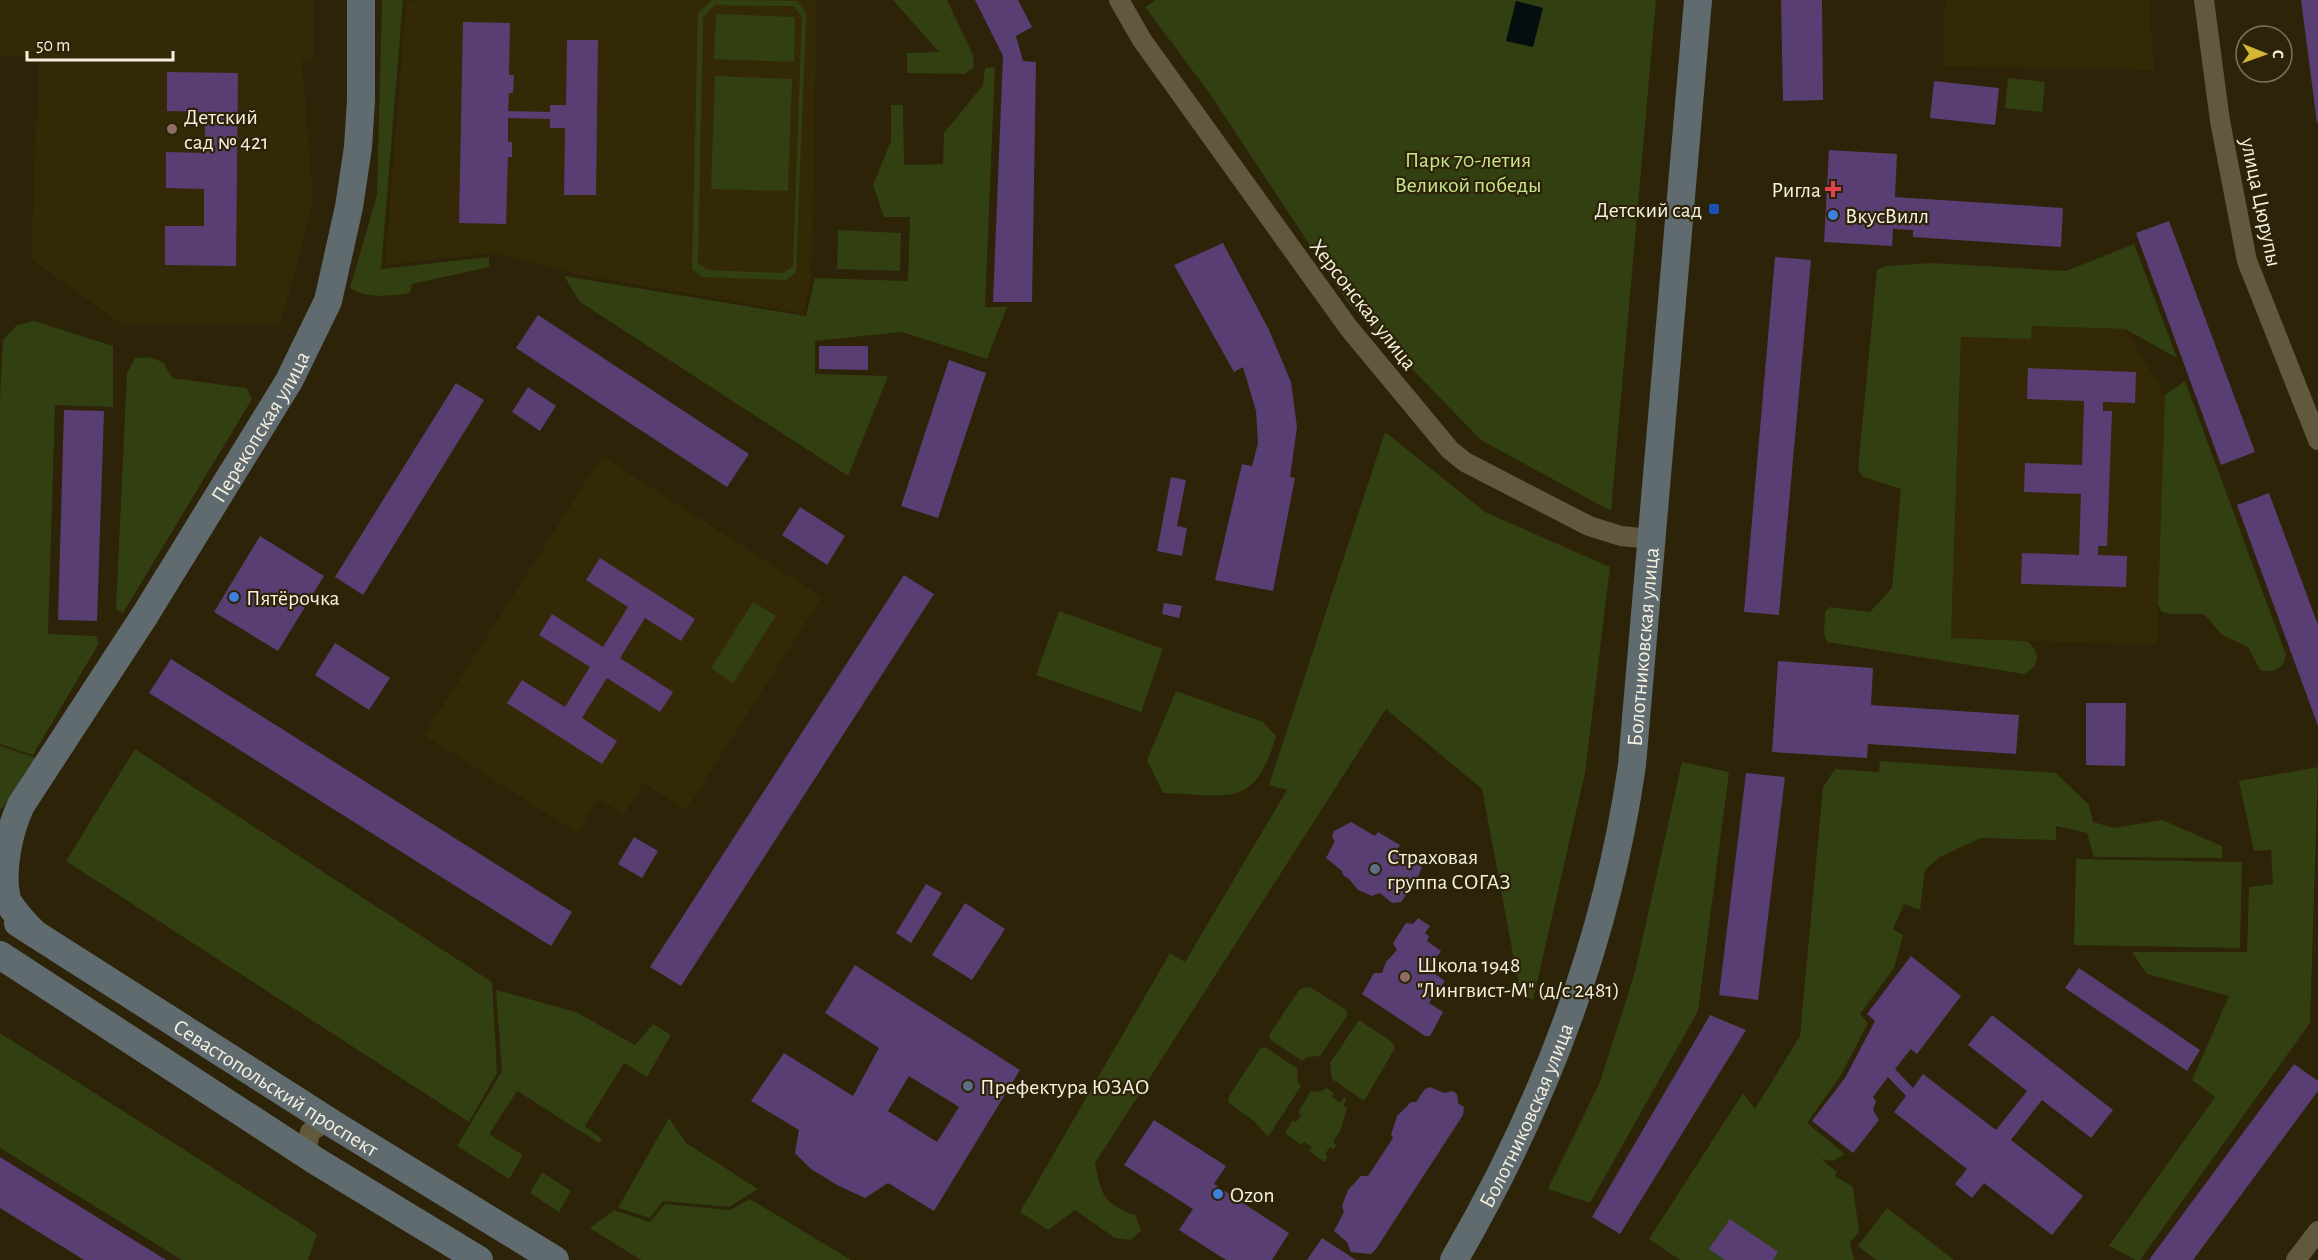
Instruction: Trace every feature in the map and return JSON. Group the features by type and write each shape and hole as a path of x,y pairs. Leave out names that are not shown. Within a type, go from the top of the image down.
{"street":[{"name":"Перекопская улица","path":"0,828 21,805 145,615 289,381 328,301 350,207 358,147 361,100 361,0"},
{"name":"Херсонская улица","path":"1119,0 1147,46 1348,327 1450,450 1465,462 1589,526 1621,536 1651,539"},
{"name":"Болотниковская улица","path":"1454,1260 1497,1180 1549,1070 1584,973 1610,883 1624,823 1632,765 1698,0"},
{"name":"улица Цюрупы","path":"2204,0 2220,121 2247,261 2318,440"},
{"name":"Перекопская улица","path":"21,805 4,849 3,881 6,898 34,933"},
{"name":"Севастопольский проспект","path":"0,911 338,1127 555,1260"},
{"name":"Севастопольский проспект","path":"0,955 316,1161 479,1260"},
{"path":"316,1161 307,1148 310,1132 323,1124 338,1127"},
{"path":"2296,1260 2318,1232"}],"shaded area":[{"name":"Детский сад № 421","path":"0,0 315,0 314,59 302,60 313,200 281,324 123,325 31,259 39,57 0,56"},
{"path":"817,0 811,278 804,314 581,275 492,253 385,265 406,1"},
{"path":"1945,0 2149,0 2154,70 1943,66"},
{"path":"1516,1 1543,8 1533,47 1506,41"},
{"path":"2032,326 2125,329 2165,395 2157,645 1951,638 1961,337 2031,339"},
{"path":"602,456 822,597 686,810 644,783 624,814 598,799 577,833 424,735"}],"green space":[{"path":"382,0 403,0 381,269 489,257 489,267 412,284 410,293 379,296 363,294 350,288 377,195"},
{"path":"712,0 797,1 806,13 796,273 786,280 702,277 692,269 698,13","holes":["715,5 793,6 802,17 793,266 783,273 707,270 698,263 703,17"]},
{"path":"893,0 947,0 973,55 974,67 965,74 907,73 907,53 939,52"},
{"name":"Парк 70-летия Великой победы","path":"1156,0 1656,0 1611,511 1481,440 1349,304 1210,94 1145,7"},
{"path":"716,14 795,17 794,62 714,59"},
{"path":"995,67 985,307 1007,307 987,359 902,332 815,341 815,374 888,376 848,476 580,302 564,276 806,316 815,278 908,281 910,217 884,217 873,185 891,141 891,105 903,105 904,165 943,164 944,133 983,85 985,68"},
{"path":"715,76 792,79 788,191 711,189"},
{"path":"2008,78 2045,82 2042,112 2005,108"},
{"path":"838,230 901,233 900,271 837,269"},
{"path":"2134,244 2177,358 2125,329 2032,326 2031,339 1961,337 1951,638 2027,641 2037,654 2034,667 2024,674 1827,642 1824,634 1825,612 1830,607 1870,612 1892,588 1901,489 1863,477 1858,469 1877,270 1886,266 1932,263 2066,271"},
{"path":"34,321 113,346 113,407 55,405 48,634 96,636 99,643 33,755 0,744 0,400 3,340 17,325"},
{"path":"148,357 163,362 172,378 246,388 252,399 123,613 116,609 127,373 135,358"},
{"path":"2185,381 2286,655 2283,664 2273,671 2260,670 2248,647 2222,635 2204,614 2167,613 2162,612 2158,605 2165,395"},
{"path":"1385,432 1485,512 1610,567 1585,773 1533,1000 1520,992 1482,789 1386,709 1095,1163 1099,1183 1105,1196 1116,1207 1135,1215 1141,1230 1131,1240 1115,1238 1075,1210 1048,1230 1020,1212 1170,953 1185,962 1287,790 1269,785"},
{"path":"753,602 776,616 733,683 711,668"},
{"path":"1059,611 1163,649 1141,712 1036,675"},
{"path":"1176,691 1263,722 1276,736 1268,760 1259,776 1248,787 1236,793 1222,795 1163,793 1147,760"},
{"path":"0,746 36,758 11,799 0,810"},
{"path":"135,749 492,982 497,1073 469,1122 66,861"},
{"path":"1880,761 2056,773 2089,805 2093,822 2114,828 2162,820 2222,846 2222,858 2094,857 2087,833 2056,826 2056,840 1981,838 1940,857 1925,870 1920,910 1904,904 1893,929 1903,935 1894,968 1860,1014 1868,1023 1841,1075 1807,1123 1845,1154 1833,1161 1821,1159 1837,1172 1835,1176 1853,1187 1859,1232 1850,1242 1854,1260 1680,1260 1649,1239 1743,1093 1755,1109 1800,1036 1823,787 1835,769 1879,772"},
{"path":"1682,762 1729,772 1698,1011 1590,1203 1548,1189 1600,1082 1635,972"},
{"path":"2318,767 2310,1023 2140,1260 2136,1260 2109,1246 2215,1097 2192,1080 2229,996 2147,974 2132,952 2247,952 2249,887 2273,884 2271,850 2254,851 2239,781"},
{"path":"2076,859 2242,862 2240,948 2074,945"},
{"path":"1305,987 1312,988 1346,1010 1347,1016 1320,1056 1308,1057 1302,1061 1271,1040 1269,1035 1299,990"},
{"path":"496,990 576,1012 635,1045 653,1024 671,1035 647,1077 624,1063 585,1126 602,1139 599,1143 517,1091 489,1134 523,1155 509,1179 457,1146 502,1071"},
{"path":"1359,1020 1392,1042 1395,1048 1364,1101 1332,1079 1330,1063"},
{"path":"0,1033 317,1234 308,1260 182,1260 0,1148"},
{"path":"1265,1047 1298,1069 1297,1080 1301,1086 1268,1137 1255,1122 1228,1102 1229,1096 1260,1049"},
{"path":"1327,1088 1334,1093 1332,1097 1340,1103 1344,1097 1347,1100 1343,1105 1347,1108 1341,1129 1333,1142 1336,1145 1334,1149 1330,1147 1325,1154 1328,1157 1324,1162 1309,1151 1312,1147 1304,1142 1301,1145 1285,1133 1293,1120 1296,1122 1301,1115 1298,1112 1311,1091 1319,1092"},
{"path":"669,1118 686,1143 758,1189 729,1207 663,1201 650,1218 618,1208"},
{"path":"542,1172 571,1191 559,1212 530,1193"},
{"path":"750,1199 851,1260 641,1260 590,1228 614,1210 650,1222 665,1204 730,1210"},
{"path":"1887,1208 1954,1260 1876,1260 1858,1246"}],"building":[{"path":"975,0 1018,0 1032,27 1016,36 1023,61 1036,62 1032,302 993,302 1003,56"},
{"path":"1781,0 1822,0 1823,100 1783,101"},
{"path":"2301,0 2318,0 2318,123 2317,123"},
{"path":"463,22 510,23 509,75 514,75 513,93 509,93 508,111 550,112 550,105 566,105 567,40 598,40 596,195 564,195 565,128 550,128 550,119 508,118 508,142 512,142 512,157 508,157 506,224 459,223"},
{"path":"167,72 238,73 236,266 165,265 165,226 204,226 204,189 166,188 166,152 205,153 205,112 167,111"},
{"path":"1934,81 1999,88 1995,125 1930,118"},
{"path":"1829,150 1897,154 1895,197 2063,208 2061,247 1913,237 1913,230 1893,229 1892,246 1824,242"},
{"path":"2169,221 2255,452 2221,465 2136,233"},
{"path":"1223,243 1269,330 1291,382 1297,427 1290,477 1295,478 1273,591 1215,580 1242,464 1252,466 1258,443 1256,411 1243,367 1234,372 1174,265"},
{"path":"1775,257 1811,260 1779,615 1744,612"},
{"path":"538,315 749,454 727,487 516,348"},
{"path":"819,346 868,346 868,370 819,369"},
{"path":"949,360 986,373 938,518 901,506"},
{"path":"2028,368 2136,372 2135,403 2103,402 2103,411 2112,411 2107,546 2098,546 2098,555 2127,556 2126,587 2021,584 2022,553 2079,555 2081,494 2024,492 2025,463 2082,465 2084,401 2027,399"},
{"path":"456,383 484,400 363,595 335,577"},
{"path":"528,387 556,406 540,431 512,412"},
{"path":"64,410 104,411 97,621 58,620"},
{"path":"1171,477 1186,480 1177,526 1187,528 1182,556 1157,551"},
{"path":"2269,493 2318,625 2318,726 2237,505"},
{"path":"800,507 845,536 827,565 782,535"},
{"path":"260,536 324,576 278,651 214,612"},
{"path":"600,558 695,619 681,641 645,618 620,658 673,692 660,712 607,678 582,718 617,741 602,764 507,703 522,680 565,707 590,667 539,635 552,614 603,647 628,607 586,580"},
{"path":"904,575 934,594 681,986 650,967"},
{"path":"1164,603 1182,606 1179,618 1162,614"},
{"path":"335,643 390,678 369,710 315,675"},
{"path":"171,659 572,912 551,946 149,693"},
{"path":"1778,661 1873,668 1871,705 2019,715 2016,754 1868,744 1867,758 1772,752"},
{"path":"2086,703 2126,703 2125,766 2086,765"},
{"path":"1746,773 1785,777 1758,1000 1719,995"},
{"path":"1351,822 1375,836 1378,832 1400,845 1397,850 1422,867 1418,877 1419,887 1409,891 1401,902 1392,903 1380,893 1372,896 1358,890 1343,875 1342,871 1326,858 1335,841 1332,837 1334,831"},
{"path":"634,837 658,851 642,878 618,864"},
{"path":"926,884 942,893 911,943 896,933"},
{"path":"965,903 1005,929 972,980 932,955"},
{"name":"Школа 1948 \"Лингвист-М\" (д/с 2481)","path":"1418,918 1430,926 1425,933 1429,936 1427,941 1441,951 1428,969 1445,981 1429,1003 1443,1012 1430,1036 1425,1036 1362,994 1374,973 1382,973 1386,962 1397,950 1393,943 1406,923 1413,924"},
{"path":"1911,956 1961,996 1917,1054 1911,1049 1895,1069 1913,1088 1923,1074 1996,1130 2027,1091 1968,1045 1992,1015 2113,1110 2091,1138 2042,1100 2011,1140 2083,1196 2052,1235 1984,1183 1972,1198 1955,1184 1967,1169 1894,1112 1906,1096 1888,1077 1873,1097 1876,1101 1873,1110 1879,1120 1853,1153 1812,1121 1845,1078 1875,1021 1867,1014"},
{"name":"Префектура ЮЗАО","path":"855,965 1020,1070 934,1211 888,1183 865,1198 837,1185 811,1169 795,1153 799,1130 751,1101 784,1053 853,1096 879,1048 825,1013","holes":["909,1076 959,1107 937,1142 888,1111"]},
{"path":"2079,968 2200,1050 2187,1071 2065,988"},
{"path":"1710,1015 1746,1030 1620,1234 1592,1217"},
{"path":"2294,1064 2318,1081 2318,1091 2193,1260 2149,1260"},
{"path":"1430,1087 1444,1093 1453,1091 1457,1094 1458,1103 1464,1107 1463,1115 1376,1249 1371,1254 1351,1252 1347,1242 1334,1231 1344,1212 1342,1206 1348,1190 1361,1176 1368,1176 1393,1138 1391,1135 1397,1116 1411,1102 1416,1102 1425,1089"},
{"path":"1154,1120 1226,1166 1214,1184 1289,1233 1272,1260 1226,1260 1179,1230 1193,1209 1124,1165"},
{"path":"0,1157 166,1260 84,1260 0,1208"},
{"path":"1730,1219 1778,1252 1773,1260 1725,1260 1709,1249"},
{"path":"1322,1238 1356,1260 1307,1260"}],"place":[{"name":"Детский сад № 421","path":"172,129"},
{"name":"Ригла","path":"1833,189"},
{"name":"Детский сад","path":"1714,209"},
{"name":"ВкусВилл","path":"1833,215"},
{"name":"Пятёрочка","path":"234,597"},
{"name":"Страховая группа СОГАЗ","path":"1375,869"},
{"name":"Школа 1948 \"Лингвист-М\" (д/с 2481)","path":"1405,977"},
{"name":"Префектура ЮЗАО","path":"968,1086"},
{"name":"Ozon","path":"1218,1194"}]}
